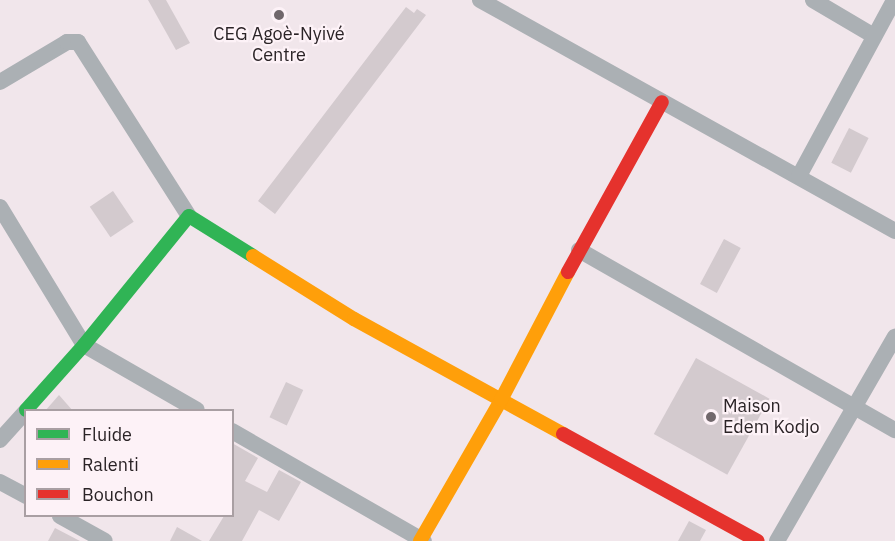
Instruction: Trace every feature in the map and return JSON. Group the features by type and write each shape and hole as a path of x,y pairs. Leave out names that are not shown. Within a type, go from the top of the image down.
{"street":[{"path":"480,0 895,231"},
{"path":"813,0 874,36"},
{"path":"799,176 894,0"},
{"path":"0,82 68,42 78,42 83,45 189,216 354,319 758,541"},
{"path":"234,432 422,540 501,400 579,250 662,102"},
{"path":"0,207 84,345 194,409"},
{"path":"28,409 84,345 189,216"},
{"path":"579,250 895,430"},
{"path":"777,541 895,337"},
{"path":"0,440 24,413"},
{"path":"0,482 24,495"},
{"path":"62,517 105,541"}],"building":[{"path":"148,0 166,0 190,43 176,50"},
{"path":"406,7 414,13 417,9 426,15 275,214 258,201"},
{"path":"849,128 869,138 851,173 831,163"},
{"path":"113,191 134,222 110,237 90,207"},
{"path":"724,239 741,248 717,293 700,284"},
{"name":"Maison Edem Kodjo","path":"696,358 769,399 727,475 654,434"},
{"path":"286,382 303,390 287,425 270,417"},
{"path":"59,395 71,409 47,409"},
{"path":"234,444 258,458 245,481 267,492 279,470 301,482 279,521 259,510 242,541 209,541 223,517 234,517"},
{"path":"689,521 706,530 700,541 678,541"},
{"path":"177,527 202,541 170,541"},
{"path":"55,528 80,541 48,541"}],"traffic: fast":[{"path":"27,409 84,345 189,216 253,256"}],"traffic: slow":[{"path":"253,256 354,319 563,434"},
{"path":"420,541 501,400 568,272"}],"traffic: jam":[{"path":"568,272 662,102"},
{"path":"563,434 758,541"}],"place":[{"name":"CEG Agoè-Nyivé Centre","path":"279,15"},
{"name":"Maison Edem Kodjo","path":"711,417"}]}
